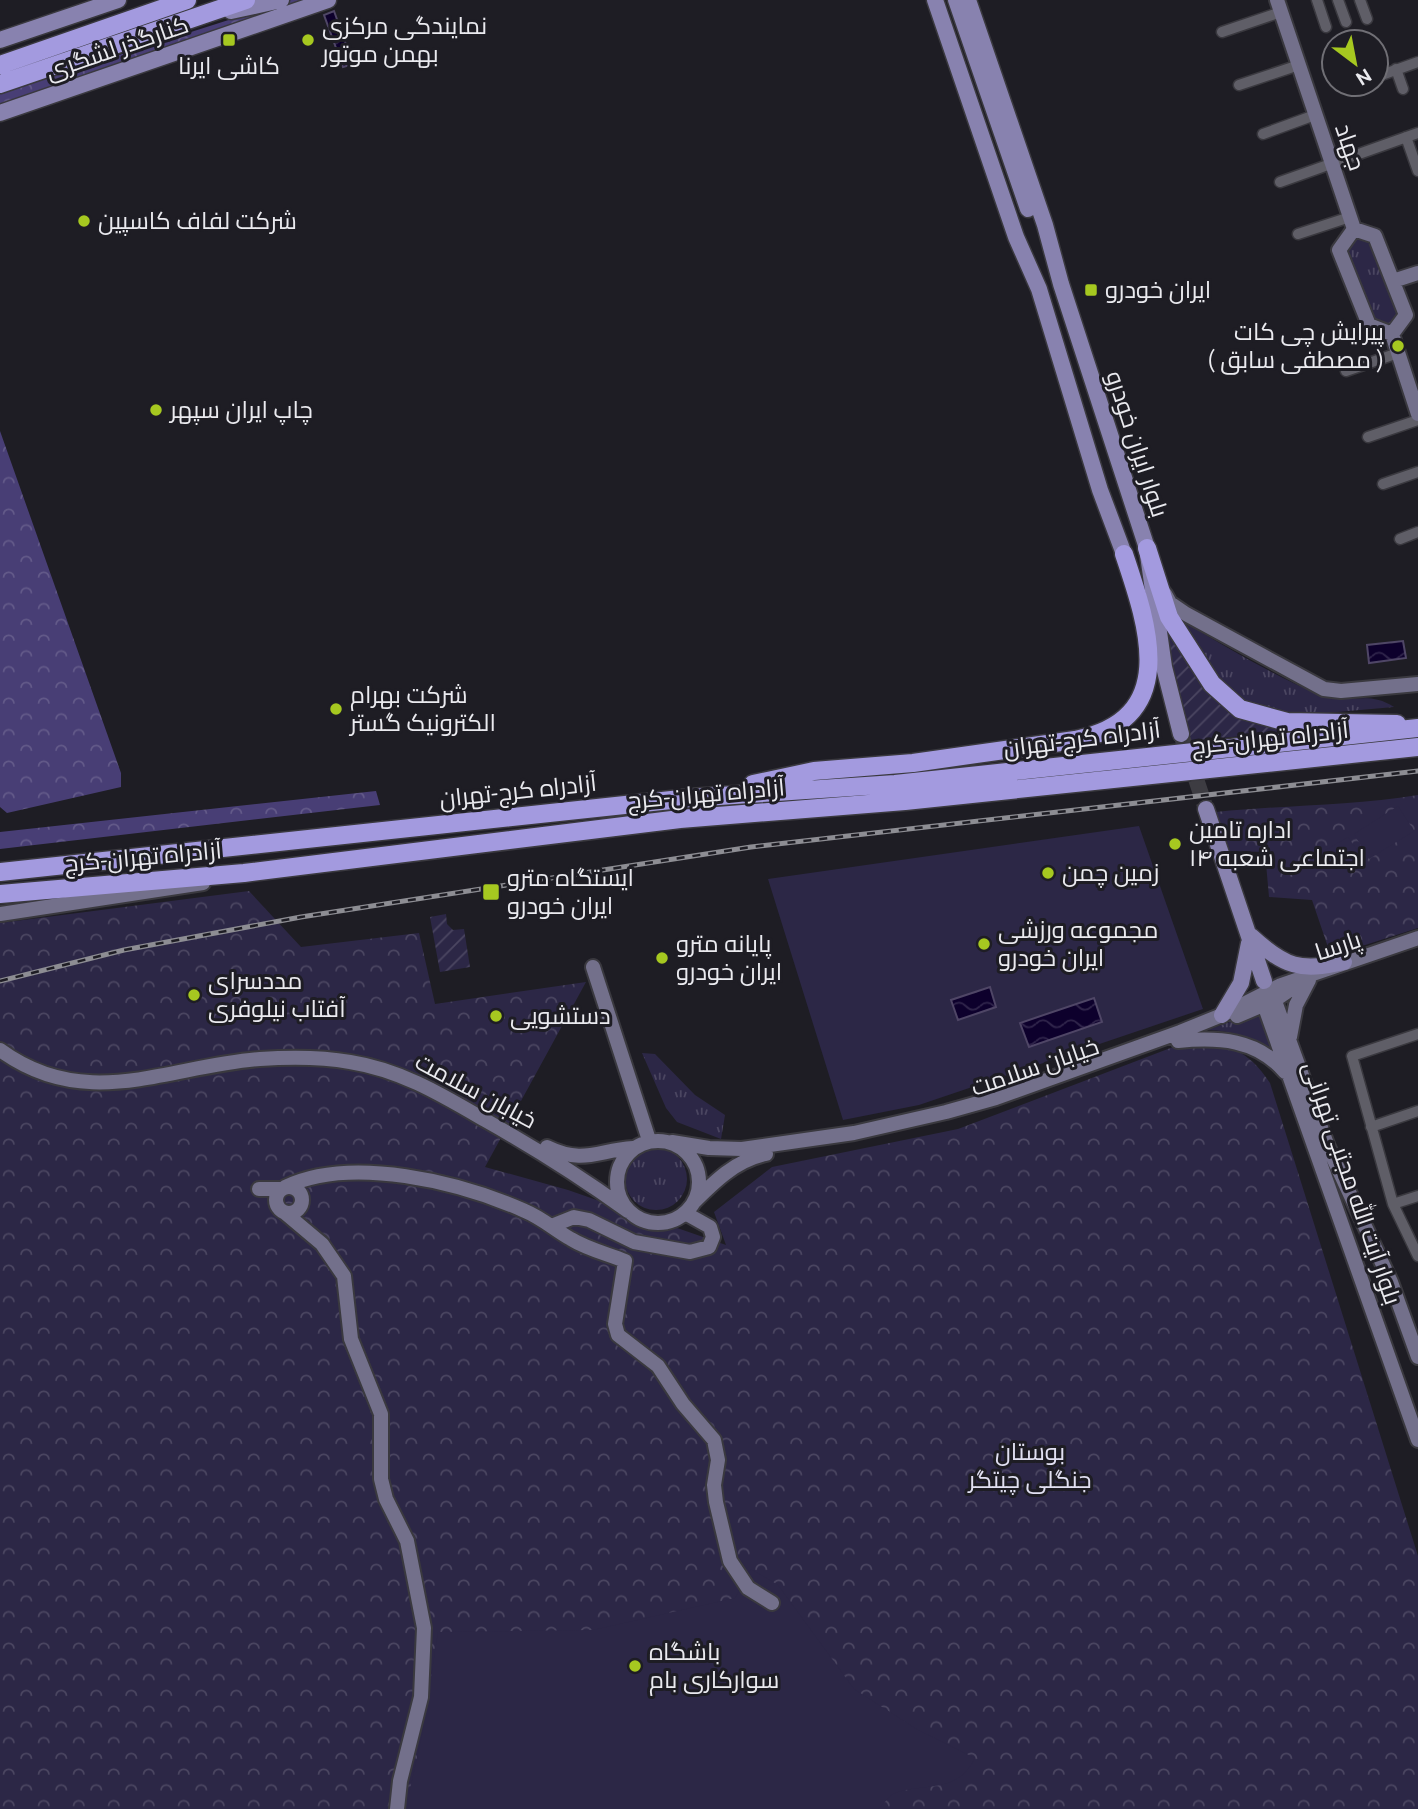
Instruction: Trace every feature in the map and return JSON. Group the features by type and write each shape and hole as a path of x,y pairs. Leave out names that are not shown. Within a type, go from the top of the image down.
{"highway":[{"path":"135,18 176,0"},
{"path":"0,65 187,0"},
{"path":"0,84 246,0"},
{"path":"1147,548 1169,617 1198,663 1225,698 1240,709 1287,722 1370,721 1418,727"},
{"path":"690,798 814,771 913,762 1075,740 1101,735 1119,725 1138,704 1148,680 1150,660 1139,599 1124,554"},
{"name":"آزادراه کرج-تهران","path":"0,872 690,798 895,784 1418,727"},
{"name":"آزادراه تهران-کرج","path":"0,894 244,873 680,819 905,802 1418,747"}],"main road":[{"name":"کنارگذر لشگری","path":"0,40 118,0"},
{"path":"181,22 281,0"},
{"name":"کنارگذر لشگری","path":"0,113 328,0"},
{"name":"بلوار ایران خودرو","path":"935,0 1016,237 1039,289"},
{"name":"بلوار ایران خودرو","path":"946,0 989,113 1061,284"},
{"name":"بلوار ایران خودرو","path":"956,0 1039,289 1093,465 1124,554"},
{"name":"بلوار ایران خودرو","path":"968,0 1045,225 1061,284 1147,548 1164,667 1181,734"},
{"name":"جهاد","path":"1279,6 1352,223"},
{"path":"1352,223 1375,236 1406,315 1392,334 1370,325 1339,250 1352,223"},
{"path":"1394,284 1418,273"},
{"path":"1394,284 1418,280"},
{"path":"1392,334 1418,414"},
{"path":"1093,465 1117,457"},
{"path":"1160,584 1170,603 1186,614 1316,686 1341,691 1418,684"},
{"path":"1206,808 1269,992"},
{"path":"0,914 195,886 244,873"},
{"path":"1250,935 1263,947 1293,965 1312,969 1344,962"},
{"path":"1222,1016 1241,983 1250,935"},
{"name":"پارسا","path":"1269,992 1344,962 1418,939"},
{"name":"پارسا","path":"1269,992 1418,939"},
{"path":"593,967 649,1140"},
{"path":"1291,1045 1292,1018 1309,980"},
{"name":"خیابان سلامت","path":"672,1142 709,1149 742,1149 854,1132 914,1119 996,1098 1222,1016 1269,992"},
{"name":"خیابان سلامت","path":"690,1208 718,1178 751,1157 937,1123 1178,1041 1269,992"},
{"name":"بلوار آیت الله مجتبی تهرانی","path":"1269,992 1328,1147 1391,1282 1418,1357"},
{"name":"بلوار آیت الله مجتبی تهرانی","path":"1269,992 1292,1080 1418,1440"},
{"path":"1178,1041 1205,1038 1259,1048 1275,1060 1292,1080"},
{"name":"خیابان سلامت","path":"0,1042 23,1059 49,1070 100,1079 130,1078 278,1052 329,1054 385,1062 409,1070 557,1152 585,1158 633,1147"},
{"name":"خیابان سلامت","path":"0,1050 49,1076 109,1084 143,1081 199,1065 260,1059 306,1058 350,1062 381,1069 437,1091 552,1158 628,1211"},
{"path":"649,1140 672,1142 694,1163 698,1190 690,1208 663,1224 650,1223 628,1211 622,1201 618,1177 626,1155 633,1147 649,1140"},
{"path":"282,1198 304,1178 321,1175 381,1174 424,1181 523,1210 554,1225 571,1239 625,1261 615,1324 618,1335 657,1366 683,1404 714,1440 718,1460 714,1485 716,1502 730,1561 748,1588 772,1604"},
{"path":"282,1198 297,1211 309,1186 321,1175"},
{"path":"282,1198 298,1189 307,1229"},
{"path":"282,1198 338,1265 347,1287 351,1339 381,1414 381,1479 386,1499 407,1541 424,1628 421,1697 400,1781 397,1809"},
{"path":"554,1225 574,1217 589,1220 634,1242 690,1252 709,1247 713,1237 710,1227 690,1208"}],"street":[{"path":"1304,4 1316,0 1326,27"},
{"path":"1338,0 1346,22"},
{"path":"1360,0 1367,19"},
{"path":"1222,32 1279,6"},
{"path":"1390,71 1418,62"},
{"path":"1239,85 1298,65"},
{"path":"1396,69 1404,89"},
{"path":"1263,134 1315,115"},
{"path":"1280,182 1418,133"},
{"path":"1406,137 1418,171"},
{"path":"1298,234 1352,223"},
{"path":"1346,371 1398,353"},
{"path":"1368,437 1418,419"},
{"path":"1383,485 1418,472"},
{"path":"1399,539 1418,532"},
{"path":"1418,1034 1352,1056 1392,1204 1418,1256"},
{"path":"1371,1127 1418,1111"},
{"path":"1392,1204 1418,1196"}],"green space":[{"path":"291,0 306,0 0,105 0,93"},
{"path":"1358,236 1372,244 1399,313 1391,325 1374,319 1347,250"},
{"path":"0,431 121,773 121,787 7,813 0,807"},
{"path":"1173,616 1264,668 1321,695 1340,699 1375,699 1394,707 1280,717 1250,709 1220,678 1192,634"},
{"path":"1166,621 1205,688 1218,702 1251,720 1308,730 1189,741 1171,676"},
{"path":"376,791 380,805 0,849 0,832"},
{"path":"1418,795 1418,928 1331,956 1312,900 1269,897 1265,852 1230,851 1216,812 1368,801"},
{"path":"1398,806 1414,831 1369,859 1354,834"},
{"name":"مجموعه ورزشی ایران خودرو","path":"1139,826 1203,1009 919,1105 843,1120 768,879"},
{"path":"1348,837 1357,850 1327,868 1319,854"},
{"name":"بوستان جنگلی چیتگر","path":"249,891 301,947 419,933 435,1004 586,982 485,1167 568,1190 726,1245 714,1212 772,1167 958,1129 1181,1044 1222,1046 1233,1049 1252,1061 1270,1083 1418,1556 1418,1809 0,1809 0,923"},
{"path":"446,914 447,924 453,930 464,929 470,967 440,972 430,917"},
{"path":"1261,1011 1281,1062 1265,1047 1239,1034 1207,1030"},
{"path":"642,1053 655,1054 695,1095 725,1115 721,1139 677,1122 666,1108"},
{"path":"656,1148 668,1150 678,1157 685,1167 685,1191 678,1201 668,1208 656,1210 644,1208 634,1201 627,1191 625,1179 627,1167 634,1157 644,1150"},
{"name":"باشگاه سوارکاری بام","path":"751,1569 778,1585 854,1689 918,1730 975,1758 967,1770 949,1783 893,1794 878,1809 409,1809 409,1794 422,1735 438,1632 593,1630 735,1598"}],"water":[{"path":"334,11 353,64 343,67 324,15"},
{"path":"1403,641 1406,658 1369,663 1367,645"},
{"path":"990,987 996,1007 958,1020 951,1000"},
{"path":"1094,998 1102,1022 1029,1047 1020,1023"}],"tunnel":[{"path":"1181,734 1206,809"}],"railway":[{"path":"0,981 124,950 301,917 751,847 1418,771"}],"place":[{"name":"کاشی ایرنا","path":"229,40"},
{"name":"نمایندگی مرکزی بهمن موتور","path":"308,40"},
{"name":"شرکت لفاف کاسپین","path":"84,221"},
{"name":"ایران خودرو","path":"1091,290"},
{"name":"پیرایش چی کات ( مصطفی سابق )","path":"1398,346"},
{"name":"چاپ ایران سپهر","path":"156,410"},
{"name":"شرکت بهرام الکترونیک گستر","path":"336,709"},
{"name":"اداره تامین اجتماعی شعبه ۱۴","path":"1175,844"},
{"name":"زمین چمن","path":"1048,873"},
{"name":"ایستگاه مترو ایران خودرو","path":"491,892"},
{"name":"مجموعه ورزشی ایران خودرو","path":"984,944"},
{"name":"پایانه مترو ایران خودرو","path":"662,958"},
{"name":"مددسرای آفتاب نیلوفری","path":"194,995"},
{"name":"دستشویی","path":"496,1016"},
{"name":"باشگاه سوارکاری بام","path":"635,1666"}]}
